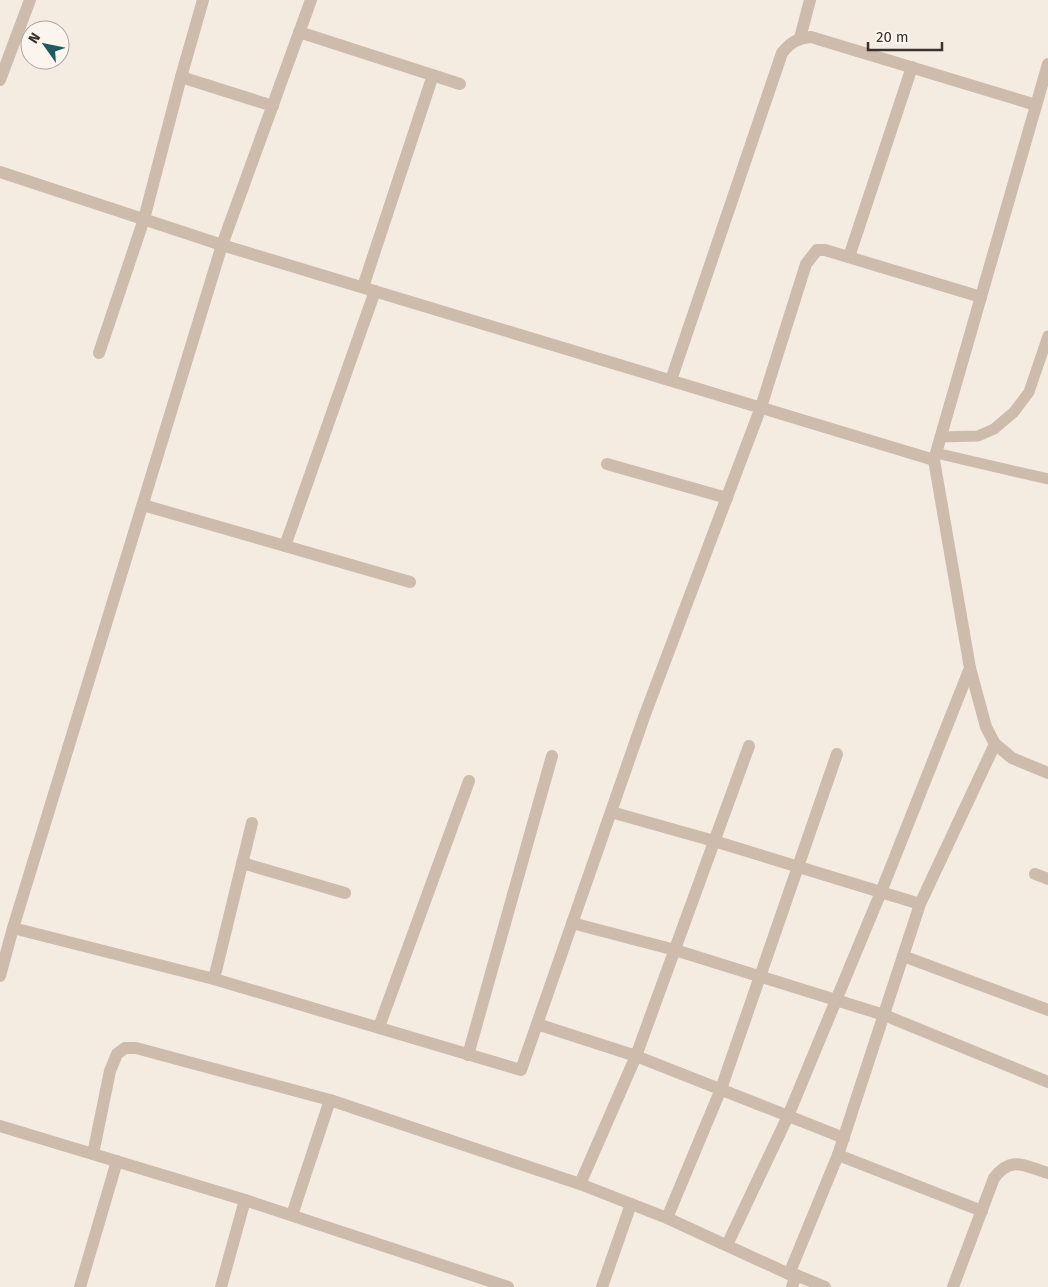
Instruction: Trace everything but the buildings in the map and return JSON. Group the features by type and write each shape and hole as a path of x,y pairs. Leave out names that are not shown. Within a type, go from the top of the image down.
{"street":[{"path":"0,80 30,0"},
{"path":"99,353 144,219 203,0"},
{"path":"0,975 222,245 310,0"},
{"path":"800,38 810,0"},
{"path":"299,32 460,84"},
{"path":"670,380 782,53 789,44 800,38 811,37 1036,105"},
{"path":"1048,64 935,457 970,668 986,727 995,744 1012,758 1048,773"},
{"path":"849,257 912,67"},
{"path":"285,546 369,289 434,75"},
{"path":"181,76 272,106"},
{"path":"0,172 222,245 670,380 935,457"},
{"path":"13,928 214,979 521,1070 644,717 761,407 806,264 818,250 825,250 981,297"},
{"path":"607,464 727,498"},
{"path":"143,505 410,582"},
{"path":"727,1246 788,1116 881,892 970,668"},
{"path":"792,1279 838,1156 920,904 995,744"},
{"path":"580,1184 636,1056 750,746"},
{"path":"667,1218 721,1089 837,754"},
{"path":"468,1055 552,756"},
{"path":"379,1027 469,780"},
{"path":"611,812 714,841 920,904"},
{"path":"214,979 252,823"},
{"path":"242,863 345,893"},
{"path":"1035,874 1048,879"},
{"path":"572,923 675,950 884,1015 1048,1082"},
{"path":"903,956 1048,1010"},
{"path":"537,1024 636,1056 844,1138"},
{"path":"93,1154 110,1071 116,1054 125,1048 136,1048 330,1100 580,1184 667,1218 792,1279 825,1287"},
{"path":"292,1215 330,1100"},
{"path":"0,1126 245,1200 508,1287"},
{"path":"838,1156 982,1212"},
{"path":"80,1287 117,1161"},
{"path":"953,1287 994,1178 1003,1167 1014,1163 1048,1172"},
{"path":"222,1287 245,1200"},
{"path":"602,1287 631,1204"}],"lane":[{"path":"940,438 978,436 994,429 1014,412 1029,392 1048,336"},
{"path":"935,457 1048,479"}]}
